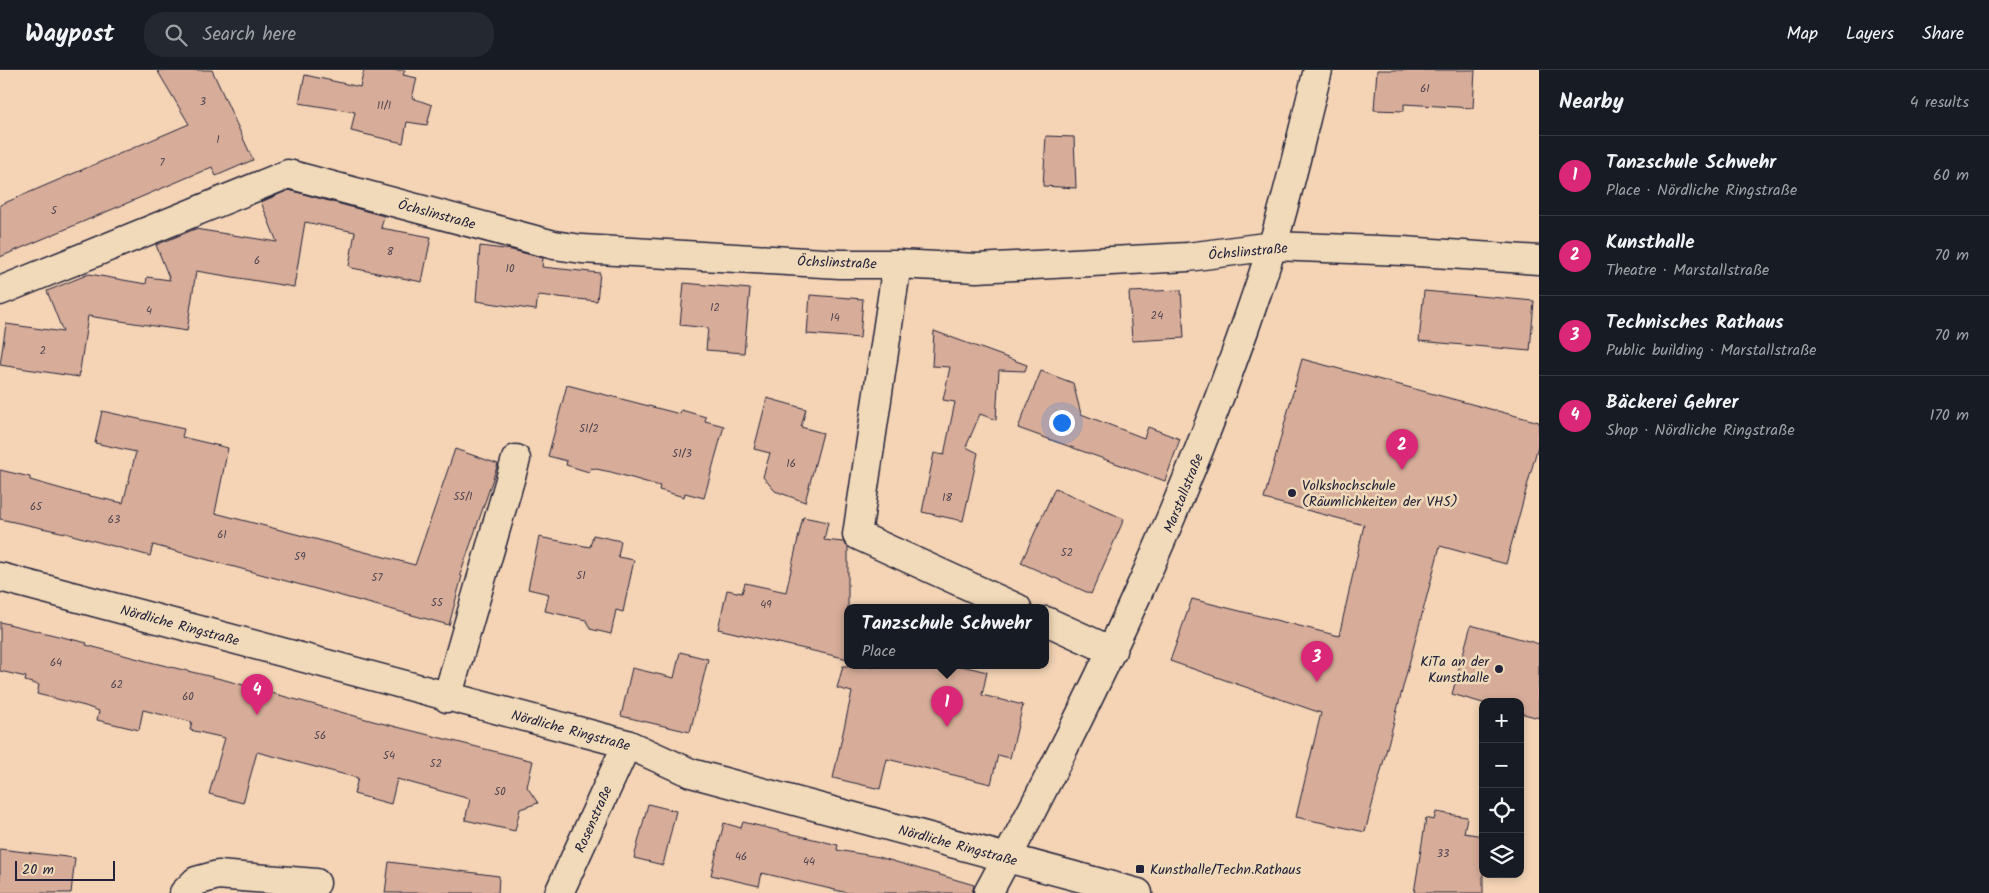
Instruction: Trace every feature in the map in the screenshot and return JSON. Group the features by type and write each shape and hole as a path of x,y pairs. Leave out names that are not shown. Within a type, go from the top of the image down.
{"street":[{"name":"Marstallstraße","path":"988,893 1008,858 1112,652 1160,548 1205,439 1272,246 1318,70"},
{"name":"Öchslinstraße","path":"0,291 288,174 554,245 582,249 840,264 897,264 977,268 1188,257 1272,246 1403,251 1539,260"},
{"name":"Öchslinstraße","path":"897,264 857,535 1008,604"},
{"path":"447,698 516,459"},
{"name":"Nördliche Ringstraße","path":"0,577 447,698 627,744 691,773 1138,893"},
{"path":"1049,622 1112,652"},
{"name":"Rosenstraße","path":"559,893 627,744"},
{"path":"184,893 196,881 218,875 316,883"}],"building":[{"path":"157,70 212,70 253,160 216,176 212,167 0,257 0,205 189,124"},
{"path":"364,70 405,70 403,75 417,78 412,98 432,105 427,125 407,122 403,143 351,131 355,112 299,103 305,75 360,87"},
{"path":"1377,70 1475,70 1473,108 1404,104 1404,111 1374,110"},
{"path":"1046,136 1074,137 1076,188 1043,186"},
{"path":"289,190 384,216 381,228 431,237 422,282 352,268 349,266 355,232 305,222 294,287 196,271 187,331 88,316 79,377 0,365 6,324 63,332 47,291 89,274 146,284 147,277 170,280 156,245 195,229 277,242 261,202"},
{"path":"480,246 512,250 543,258 542,267 600,273 597,301 538,295 536,310 476,301"},
{"path":"684,283 750,289 744,353 706,350 708,328 680,325"},
{"path":"1181,290 1184,338 1132,341 1129,292"},
{"path":"1424,291 1534,301 1530,351 1419,341"},
{"path":"810,295 863,299 860,338 807,334"},
{"path":"934,331 1027,365 1025,371 999,370 996,420 980,414 966,447 978,453 963,521 922,512 934,453 944,455 955,402 943,400 950,367 932,366"},
{"path":"1302,359 1539,422 1539,442 1506,564 1440,546 1365,832 1296,817 1321,713 1170,661 1192,599 1339,636 1364,525 1264,499"},
{"path":"1041,371 1073,383 1081,414 1144,438 1148,427 1180,439 1165,481 1018,428"},
{"path":"567,385 680,414 681,410 706,417 705,421 724,426 704,498 685,493 684,497 659,490 660,486 611,472 591,468 589,472 566,465 567,461 548,456"},
{"path":"767,398 806,409 801,427 823,433 805,502 775,491 763,477 770,453 754,449"},
{"path":"102,411 184,429 182,437 228,448 215,513 415,565 455,449 498,464 460,575 462,576 449,625 153,545 150,556 65,533 0,519 0,470 30,477 30,480 76,493 123,503 136,452 95,443"},
{"path":"1055,488 1124,519 1091,594 1021,563"},
{"path":"803,517 828,522 824,540 843,542 848,547 848,604 844,604 844,658 718,629 727,590 742,593 745,583 786,592"},
{"path":"593,535 621,541 618,557 634,560 623,612 616,610 611,634 590,629 586,620 545,611 549,594 528,589 539,537 590,547"},
{"path":"0,622 87,643 86,645 225,680 373,721 533,761 527,787 538,803 520,809 515,831 465,820 470,799 397,779 391,804 354,794 358,778 257,752 243,803 209,794 225,738 190,730 192,722 143,710 139,730 97,720 99,711 85,706 37,694 39,685 25,681 26,677 0,671"},
{"name":"KiTa an der Kunsthalle","path":"1471,625 1539,644 1539,718 1524,714 1524,698 1479,698 1479,702 1452,694"},
{"path":"680,652 708,659 690,732 621,716 632,668 674,678"},
{"path":"843,666 844,669 974,669 987,672 982,695 1023,705 1010,758 998,755 991,784 887,759 880,789 833,778 852,692 837,688"},
{"path":"648,804 676,811 663,865 634,858"},
{"path":"1436,812 1467,817 1464,833 1479,835 1479,878 1483,878 1483,893 1414,893 1426,818 1434,820"},
{"path":"743,822 838,845 837,850 879,857 974,885 972,893 848,893 762,873 759,886 711,875 724,823 741,828"},
{"path":"0,849 75,858 71,893 0,893"},
{"path":"389,862 499,876 498,893 385,893"}],"place":[{"name":"Kunsthalle","path":"1402,470"},
{"name":"Volkshochschule (Räumlichkeiten der VHS)","path":"1292,493"},
{"name":"KiTa an der Kunsthalle","path":"1499,669"},
{"name":"Technisches Rathaus","path":"1317,682"},
{"name":"Bäckerei Gehrer","path":"257,715"},
{"name":"Tanzschule Schwehr","path":"947,727"},
{"name":"Kunsthalle/Techn.Rathaus","path":"1140,869"}]}
